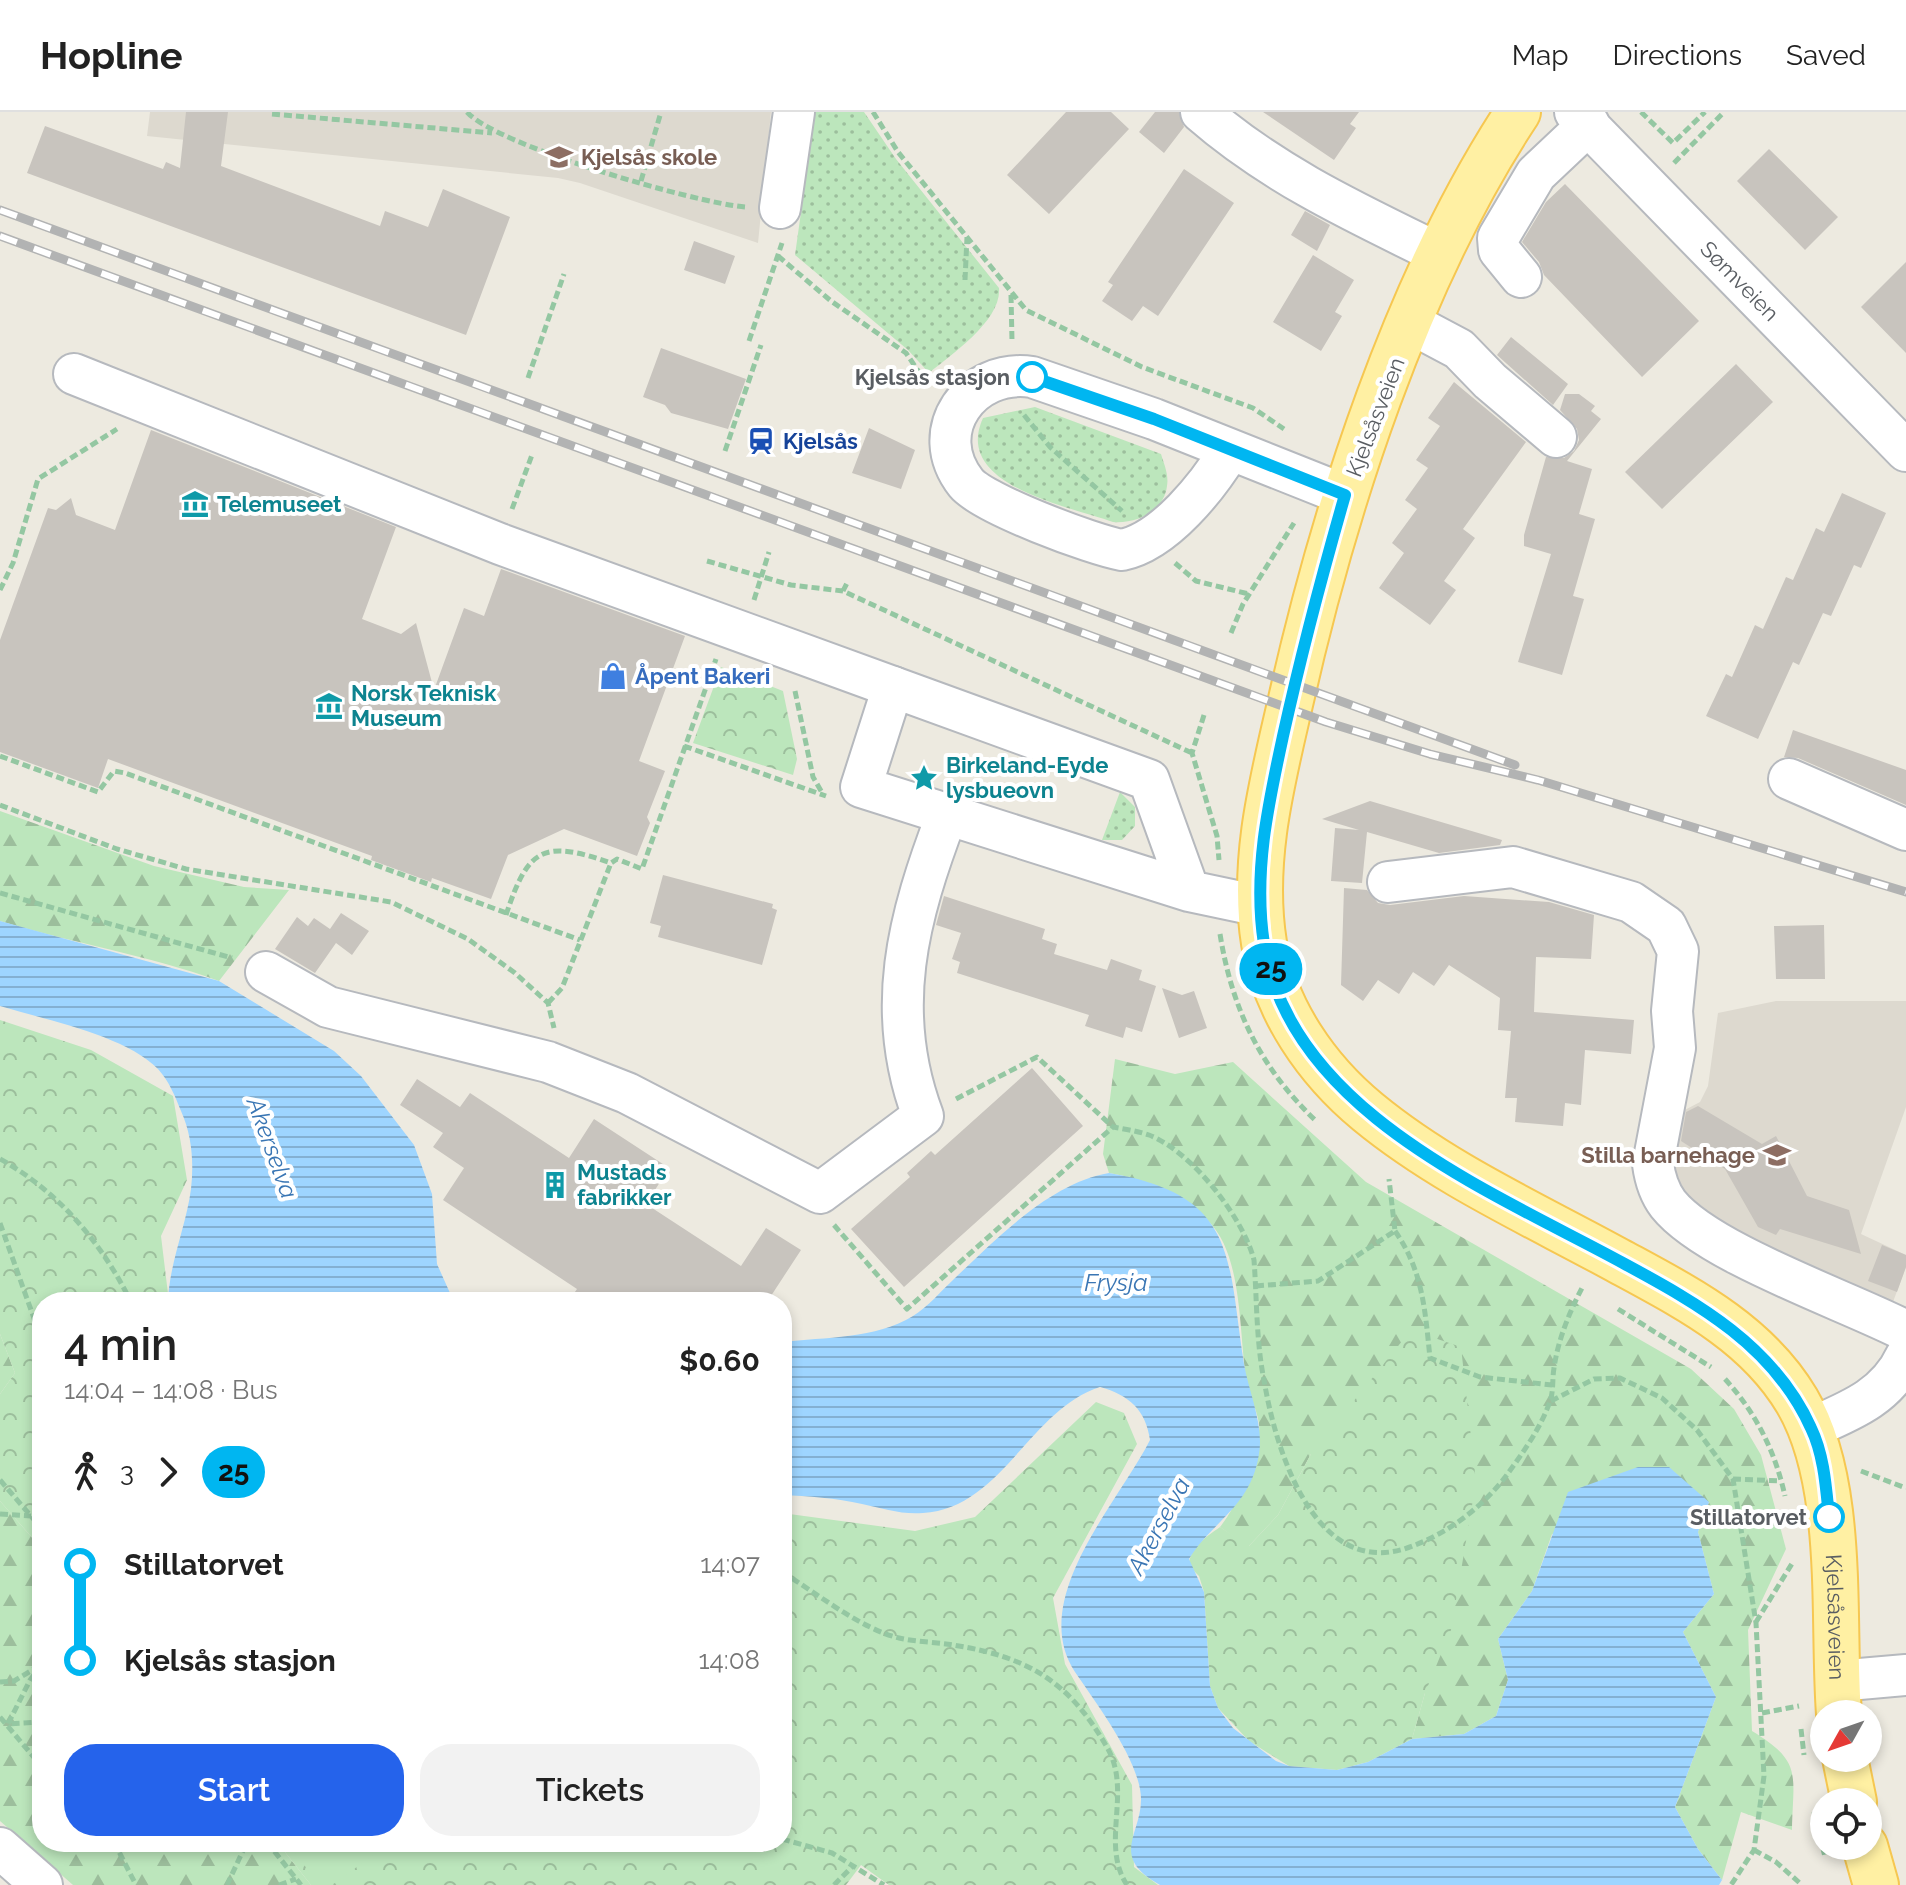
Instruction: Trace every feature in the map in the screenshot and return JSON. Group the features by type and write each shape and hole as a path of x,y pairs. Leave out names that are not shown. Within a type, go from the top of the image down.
{"main road":[{"name":"Kjelsåsveien","path":"1518,112 1440,254 1410,323 1345,495 1307,630 1274,776 1261,860 1260,906 1264,947 1287,1013 1332,1079 1368,1113 1460,1175 1717,1316 1772,1366 1811,1428 1819,1450 1828,1506 1825,1700"},
{"path":"1869,1860 1876,1885"}],"street":[{"path":"780,208 794,112"},
{"path":"1201,112 1255,154 1306,186 1440,254"},
{"path":"1521,277 1499,250 1498,238 1536,174 1582,118"},
{"name":"Sømveien","path":"1582,118 1906,451"},
{"path":"1410,323 1459,349 1490,381 1556,437"},
{"path":"74,374 500,544 1149,780 1189,891"},
{"path":"1230,450 1204,490 1151,537 1134,547 1110,548 978,496 955,465 952,434 963,402 994,378 1014,374 1032,377 1230,450 1345,495"},
{"path":"893,687 861,787 1189,891 1260,906"},
{"path":"1789,779 1906,830"},
{"path":"266,972 328,1007 548,1062 627,1093 820,1193 923,1116 902,1038 903,954 921,886 947,815"},
{"path":"1388,882 1513,867 1631,902 1666,926 1678,951 1672,1011 1675,1048 1653,1164 1656,1183 1668,1204 1699,1230 1736,1252 1906,1331"},
{"path":"1811,1428 1869,1400 1885,1388 1906,1356"},
{"path":"1825,1700 1906,1675"},
{"path":"0,1848 42,1885"}],"path":[{"path":"467,112 476,122 516,144 700,199 741,207 780,208 782,245 749,341"},
{"path":"641,181 661,112"},
{"path":"873,112 898,152 1026,310 1142,367 1253,408 1278,423 1291,438"},
{"path":"1641,112 1673,143 1705,112"},
{"path":"1649,188 1724,112"},
{"path":"272,114 497,133"},
{"path":"965,280 968,236"},
{"path":"778,256 831,301 906,353 927,384"},
{"path":"528,378 564,274"},
{"path":"1011,294 1012,342"},
{"path":"725,451 761,345"},
{"path":"994,378 1050,447 1151,537 1184,575 1249,594"},
{"path":"517,495 532,455"},
{"path":"0,590 13,563 38,479"},
{"path":"1231,633 1249,594 1298,515"},
{"path":"759,584 769,552"},
{"path":"707,561 761,577 843,591 1192,753"},
{"path":"843,591 848,581"},
{"path":"548,1003 562,988 611,863 617,859 642,869 717,658"},
{"path":"785,679 794,691 813,777 824,796"},
{"path":"684,746 838,801"},
{"path":"0,756 98,792 114,771 125,773 580,940"},
{"path":"0,805 117,849 186,869 391,902 468,939 548,1003 554,1025 548,1062"},
{"path":"506,915 524,867 540,855 562,849 611,863"},
{"path":"0,893 237,959 266,972"},
{"path":"923,1116 1037,1057 1113,1127 1150,1136 1175,1151 1212,1188 1249,1243 1256,1286 1263,1378 1287,1466 1321,1523 1359,1551 1393,1552 1412,1546 1450,1528 1485,1501 1522,1452 1551,1401 1560,1342 1582,1288 1595,1296"},
{"path":"820,1193 835,1228 907,1309 1113,1127"},
{"path":"0,1159 55,1198 75,1217 116,1272 126,1292"},
{"path":"1389,1179 1395,1231 1410,1253 1423,1285 1430,1358 1480,1377 1552,1385"},
{"path":"0,1223 32,1313"},
{"path":"1256,1286 1318,1281 1395,1231"},
{"path":"1608,1303 1719,1372 1753,1414 1781,1481 1733,1479"},
{"path":"1551,1401 1594,1379 1620,1378 1662,1398 1697,1430 1733,1479 1756,1623 1764,1776 1754,1850 1731,1885"},
{"path":"1853,1470 1906,1488"},
{"path":"0,1480 31,1516"},
{"path":"0,1514 31,1516"},
{"path":"1756,1623 1793,1562"},
{"path":"792,1578 885,1633 1007,1656 1038,1670 1069,1694 1110,1753 1119,1795 1113,1852 1127,1885"},
{"path":"0,1682 14,1681 32,1671"},
{"path":"8,1724 32,1678"},
{"path":"1762,1713 1810,1703"},
{"path":"0,1720 8,1724 32,1754"},
{"path":"8,1724 32,1723"},
{"path":"792,1841 805,1843 854,1865 884,1885"},
{"path":"1754,1850 1776,1862 1802,1885"},
{"path":"119,1852 136,1885"},
{"path":"227,1885 242,1852"},
{"path":"275,1852 301,1885"},
{"path":"834,1885 854,1865"},
{"path":"279,1885 296,1879"}],"shaded area":[{"name":"Kjelsås skole","path":"150,112 771,112 758,243 558,178 147,136"},
{"name":"Stilla barnehage","path":"1776,1001 1906,1001 1906,1107 1861,1234 1906,1255 1906,1267 1890,1310 1744,1245 1685,1196 1664,1165 1681,1112 1700,1102 1708,1086 1718,1013"}],"green space":[{"path":"815,112 864,112 896,159 999,288 993,312 984,324 929,373 908,350 795,255"},
{"path":"1035,407 1161,454 1167,482 1160,503 1139,518 1113,522 1044,500 999,476 984,460 978,441 983,418"},
{"path":"721,667 783,691 797,759 793,775 693,743"},
{"path":"1120,792 1135,807 1135,826 1122,840 1102,840"},
{"path":"0,811 154,866 244,887 289,890 219,981 27,929 0,921"},
{"path":"0,1020 91,1050 173,1096 187,1180 161,1236 168,1292 32,1292 32,1538 0,1501 0,1394 15,1373 0,1334"},
{"path":"1115,1059 1175,1074 1233,1062 1366,1182 1691,1369 1734,1409 1761,1455 1786,1549 1748,1630 1752,1731 1780,1752 1792,1771 1792,1830 1741,1812 1722,1880 1698,1849 1675,1807 1716,1697 1683,1632 1714,1594 1698,1532 1709,1502 1552,1534 1532,1591 1498,1639 1508,1680 1496,1716 1464,1734 1412,1739 1425,1693 1311,1454 1278,1515 1248,1547 1220,1527 1245,1482 1259,1431 1247,1384 1231,1262 1215,1229 1194,1208 1153,1185 1109,1173 1103,1154"},
{"path":"1411,1330 1461,1347 1476,1482 1451,1630 1425,1693 1412,1739 1368,1762 1337,1770 1289,1766 1249,1741 1218,1708 1210,1686 1204,1592 1199,1576 1189,1566 1190,1560 1199,1544 1220,1527 1249,1546 1278,1515 1311,1454"},
{"path":"0,1334 15,1373 0,1394"},
{"path":"1096,1402 1124,1413 1137,1444 1053,1598 1065,1664 1132,1785 1134,1867 1158,1885 889,1885 861,1865 846,1885 311,1885 285,1852 792,1852 792,1514 915,1531 975,1517"},
{"path":"0,1501 32,1538 32,1849 0,1821"},
{"path":"35,1852 285,1852 311,1885 73,1885"},
{"path":"294,1852 376,1853 332,1885 319,1885"}],"water":[{"name":"Akerselva","path":"0,921 219,981 334,1051 361,1076 414,1145 432,1194 437,1264 450,1292 169,1292 189,1203 192,1159 185,1120 169,1084 158,1069 126,1047 84,1030 0,1006"},
{"name":"Frysja","path":"1109,1173 1151,1183 1183,1197 1204,1215 1219,1237 1228,1263 1244,1364 1258,1420 1259,1454 1248,1487 1189,1559 1204,1592 1210,1686 1218,1708 1233,1728 1276,1761 1289,1766 1337,1770 1368,1762 1412,1739 1464,1734 1496,1716 1508,1680 1498,1639 1532,1591 1568,1492 1638,1467 1669,1467 1709,1502 1698,1532 1714,1594 1683,1632 1716,1697 1675,1807 1698,1849 1722,1880 1719,1885 1160,1885 1143,1874 1134,1863 1131,1852 1141,1804 1136,1775 1113,1728 1075,1672 1063,1644 1062,1614 1069,1583 1100,1521 1150,1440 1140,1412 1128,1399 1110,1390 1100,1387 1075,1399 1054,1416 995,1477 974,1494 950,1507 907,1513 842,1500 792,1496 792,1341 850,1336 899,1324 924,1308 1025,1215 1045,1200 1087,1179"}],"building":[{"path":"186,112 228,112 221,166 380,226 385,211 428,227 443,189 510,217 466,335 27,173 45,126 163,169 166,162 180,168"},
{"path":"1066,112 1111,112 1129,129 1049,214 1007,175"},
{"path":"1155,112 1179,112 1184,127 1164,153 1139,132"},
{"path":"1263,112 1359,112 1350,124 1356,128 1334,160"},
{"path":"1769,149 1838,217 1805,250 1737,181"},
{"path":"1184,169 1234,203 1158,316 1143,306 1132,321 1102,301 1113,285 1108,282"},
{"path":"1565,184 1699,321 1642,377 1544,275 1539,262 1522,242 1546,202"},
{"path":"1305,211 1330,225 1317,251 1291,235"},
{"path":"694,241 735,256 725,284 684,270"},
{"path":"1313,255 1354,280 1335,312 1342,316 1321,351 1273,322"},
{"path":"1906,262 1906,353 1861,307"},
{"path":"1511,337 1568,384 1553,405 1497,355"},
{"name":"Kjelsås","path":"661,348 746,379 728,429 671,413 665,405 643,397"},
{"path":"1736,364 1773,402 1662,509 1625,472"},
{"path":"1454,382 1526,442 1463,529 1475,538 1444,581 1456,590 1430,625 1379,588 1404,553 1392,543 1417,509 1405,500 1428,468 1416,460 1440,426 1428,418"},
{"path":"1565,394 1579,394 1595,406 1591,411 1601,419 1567,461 1592,469 1579,514 1595,519 1573,596 1584,599 1562,675 1518,662 1551,554 1524,546 1524,535 1546,457 1564,458 1574,451 1579,440 1577,429 1560,410"},
{"path":"869,428 915,450 901,489 852,473"},
{"name":"Norsk Teknisk Museum","path":"151,430 396,527 362,619 401,634 416,623 434,690 464,608 484,616 501,569 685,636 639,761 665,771 647,817 650,823 637,856 564,829 508,855 491,899 432,878 431,882 371,860 372,856 108,759 98,788 0,752 0,640 48,508 56,510 71,498 76,515 115,530"},
{"path":"1842,493 1886,513 1861,568 1854,565 1831,616 1823,613 1799,665 1793,662 1758,739 1706,716 1726,674 1732,677 1755,625 1763,629 1786,577 1793,580 1816,528 1824,532"},
{"path":"1793,730 1906,770 1906,805 1798,758 1784,757"},
{"path":"1370,801 1502,840 1500,845 1439,853 1367,832 1362,883 1331,881 1335,828 1359,830 1322,819"},
{"path":"663,875 773,904 772,908 777,910 762,965 658,937 661,926 650,923"},
{"path":"1344,888 1367,890 1378,903 1390,905 1464,896 1549,902 1594,915 1591,959 1536,957 1534,1012 1634,1020 1631,1054 1585,1050 1581,1105 1565,1103 1563,1126 1515,1122 1517,1098 1505,1098 1511,1031 1498,1030 1500,998 1449,965 1434,986 1413,972 1399,994 1378,980 1363,1001 1341,985"},
{"path":"944,896 1045,929 1042,939 1057,944 1054,954 1107,970 1111,959 1142,970 1139,980 1156,986 1142,1032 1126,1027 1123,1038 1085,1026 1089,1015 957,973 960,962 952,959 961,933 936,925"},
{"path":"341,913 369,931 352,955 336,943 315,973 275,949 297,917 308,926 314,918 330,929"},
{"path":"1824,925 1825,979 1776,979 1774,926"},
{"path":"1162,988 1182,995 1194,991 1207,1028 1179,1038"},
{"path":"1032,1068 1083,1126 904,1287 851,1229 910,1177 907,1173 931,1151 935,1155"},
{"name":"Mustads fabrikker","path":"417,1079 460,1107 470,1093 569,1158 594,1119 669,1168 646,1204 741,1266 766,1228 801,1250 774,1292 575,1292 577,1289 443,1200 464,1168 433,1147 443,1133 400,1105"},
{"path":"1698,1106 1762,1144 1776,1136 1807,1196 1849,1210 1861,1254 1780,1229 1776,1235 1758,1227 1725,1169 1681,1141 1686,1112"},
{"path":"1882,1245 1906,1255 1906,1267 1897,1292 1868,1281"}],"railway":[{"path":"0,210 1515,765"},
{"path":"0,236 1326,722 1430,754 1538,780 1906,892"}],"bus line":[{"name":"25","path":"1032,377 1154,419 1345,495 1307,630 1265,824 1260,906 1264,947 1287,1013 1332,1079 1368,1113 1460,1175 1674,1290 1717,1316 1743,1338 1772,1366 1811,1428 1824,1474 1829,1517"}],"place":[{"name":"Kjelsås skole","path":"559,157"},
{"name":"Kjelsås stasjon","path":"1032,377"},
{"name":"Kjelsås","path":"761,441"},
{"name":"Telemuseet","path":"195,504"},
{"name":"Åpent Bakeri","path":"613,676"},
{"name":"Norsk Teknisk Museum","path":"329,706"},
{"name":"Birkeland-Eyde lysbueovn","path":"924,778"},
{"name":"Stilla barnehage","path":"1777,1155"},
{"name":"Mustads fabrikker","path":"555,1185"},
{"name":"Stillatorvet","path":"1829,1517"}]}
